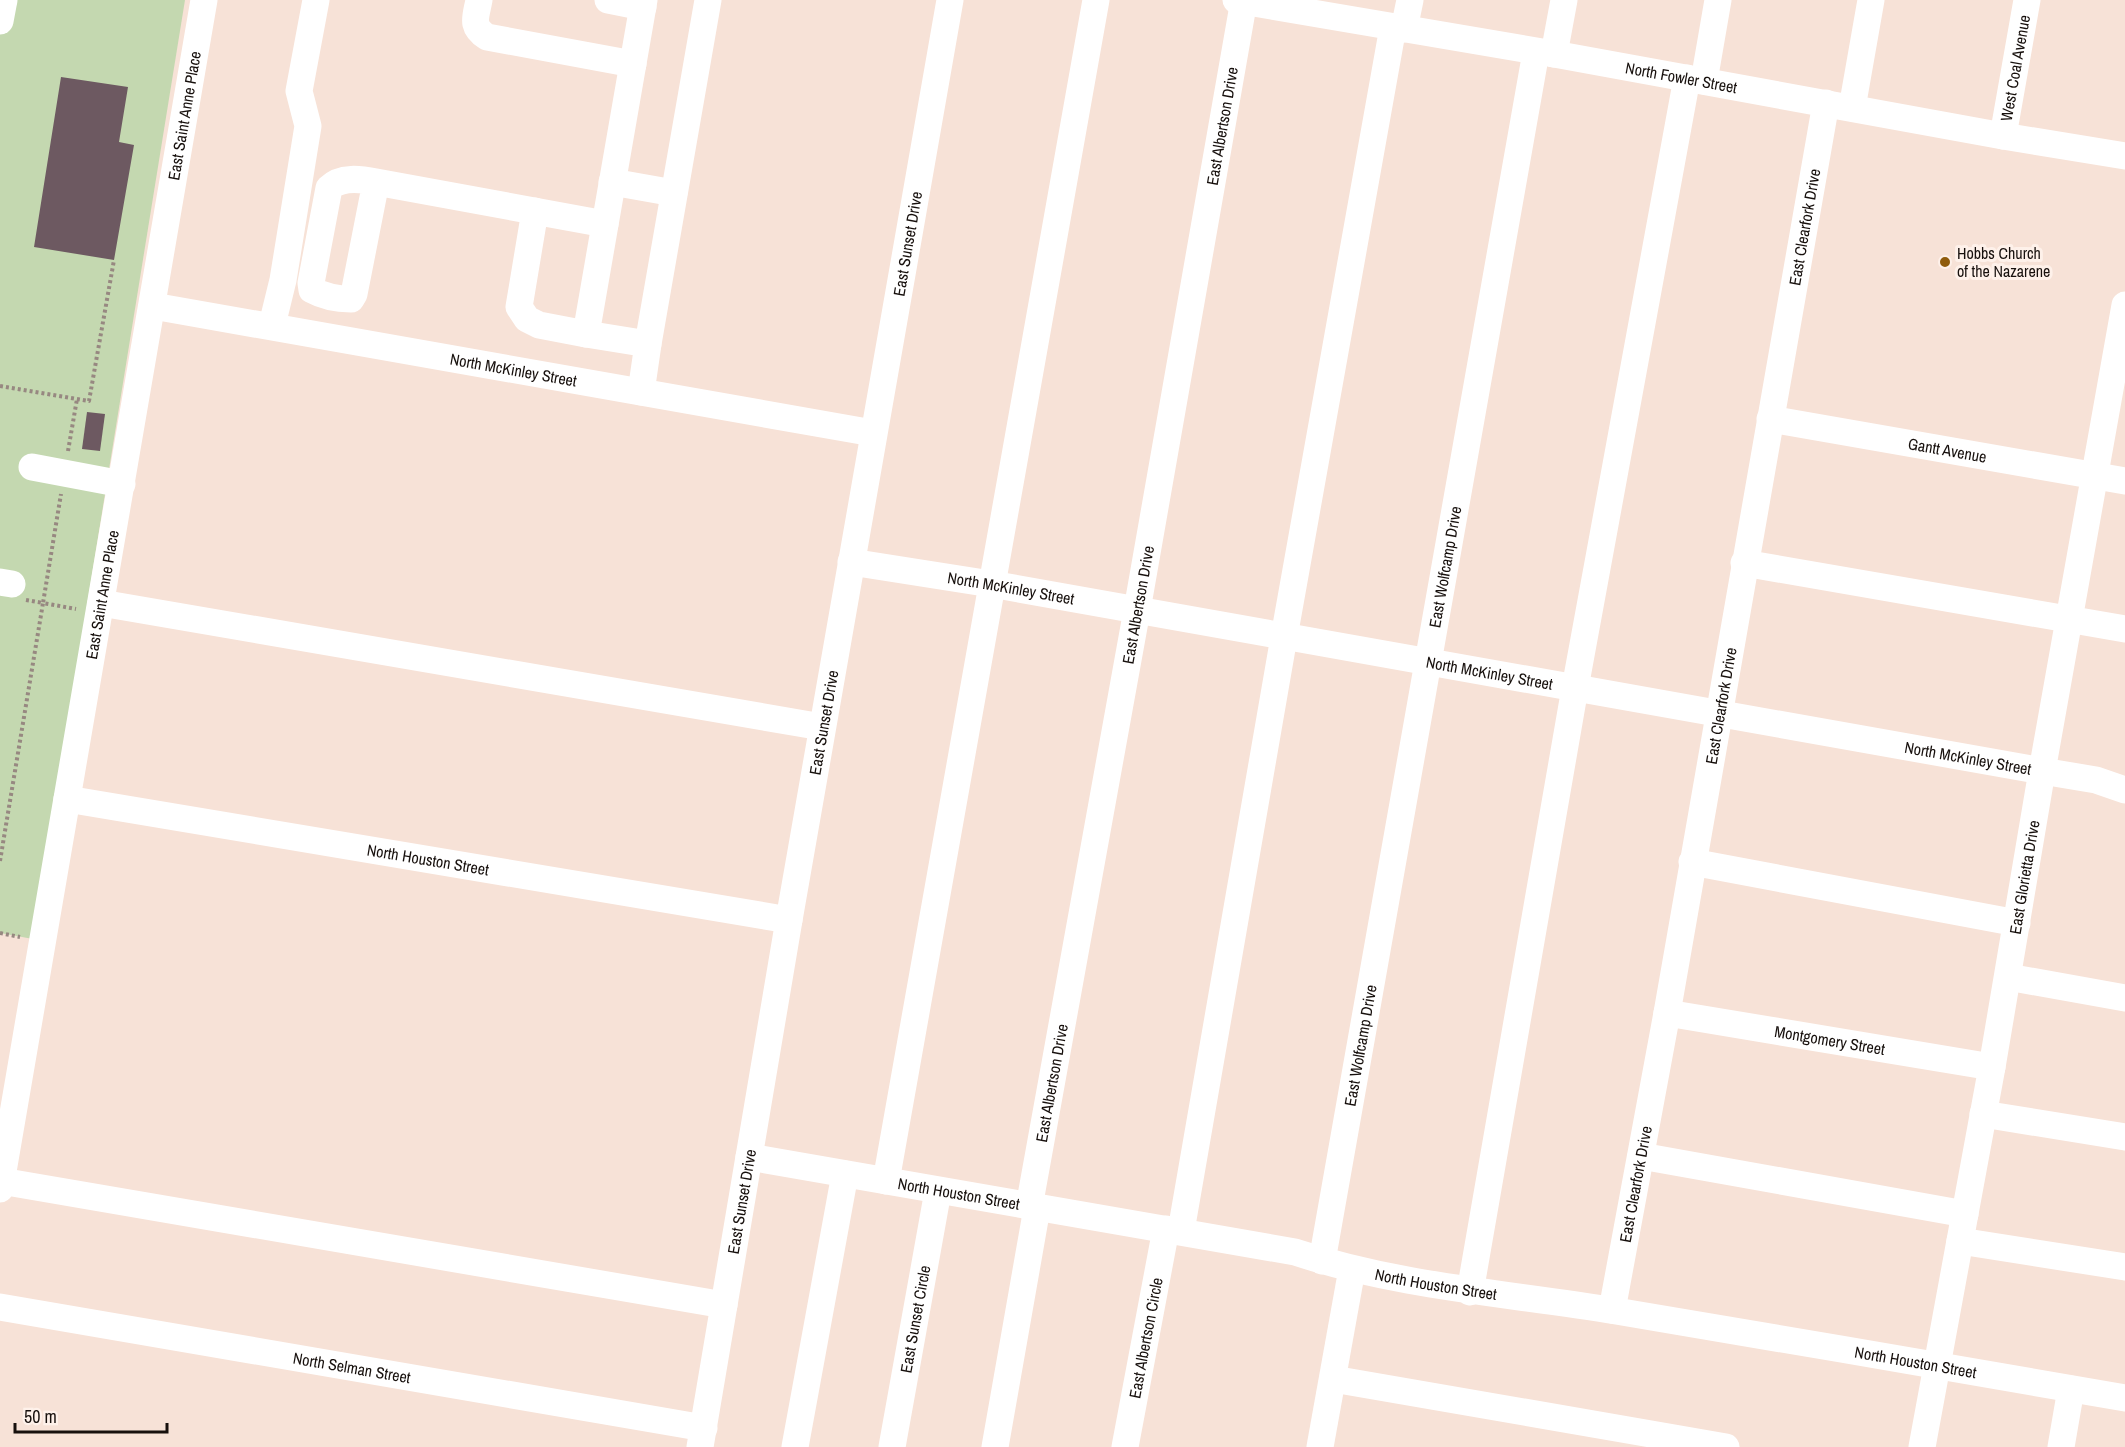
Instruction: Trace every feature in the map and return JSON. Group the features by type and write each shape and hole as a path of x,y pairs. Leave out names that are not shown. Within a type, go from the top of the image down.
{"street":[{"path":"0,21 4,0"},
{"name":"East Saint Anne Place","path":"1,1185 67,799 93,607 122,484 204,0"},
{"path":"272,325 283,280 308,126 299,91 316,0"},
{"path":"479,0 475,22 478,32 487,38 633,64"},
{"path":"586,334 643,3 608,0"},
{"path":"641,392 708,0"},
{"name":"East Sunset Drive","path":"702,1438 822,727 950,0"},
{"path":"886,1181 1096,0"},
{"name":"North Fowler Street","path":"1241,0 2125,156"},
{"name":"East Albertson Drive","path":"994,1447 1241,0"},
{"name":"East Albertson Circle","path":"1125,1447 1173,1230 1399,28 1410,0"},
{"name":"East Wolfcamp Drive","path":"1322,1261 1427,661 1545,53 1564,0"},
{"path":"1470,1292 1575,688 1696,79 1718,0"},
{"path":"1852,108 1871,0"},
{"name":"West Coal Avenue","path":"2003,136 2027,0"},
{"name":"East Clearfork Drive","path":"1612,1310 1667,1013 1826,103"},
{"path":"376,182 354,294 351,299 345,299 318,294 312,290 311,283 329,188 341,180 376,182 605,224"},
{"path":"612,182 674,193"},
{"path":"535,211 519,307 527,319 539,325 648,344"},
{"path":"338,338 345,299"},
{"name":"North McKinley Street","path":"153,306 272,325 873,433"},
{"name":"East Glorietta Drive","path":"1922,1447 1992,1067 2042,771 2124,318"},
{"name":"Gantt Avenue","path":"1770,419 2125,481"},
{"path":"32,467 122,484"},
{"name":"North McKinley Street","path":"851,562 991,584 2096,780 2125,790"},
{"path":"1744,563 2125,629"},
{"path":"93,607 822,727"},
{"name":"North Houston Street","path":"67,799 789,920"},
{"path":"1692,862 2017,923"},
{"path":"2008,977 2125,998"},
{"name":"Montgomery Street","path":"1667,1013 1992,1067"},
{"path":"1983,1114 2125,1137"},
{"path":"1641,1156 1965,1214"},
{"name":"North Houston Street","path":"749,1157 1295,1252 1352,1269 1470,1292 1612,1310 2125,1398"},
{"path":"795,1447 845,1174"},
{"path":"1,1185 724,1305"},
{"name":"East Sunset Circle","path":"892,1447 938,1191"},
{"path":"1960,1241 2125,1267"},
{"path":"1320,1447 1352,1269"},
{"name":"North Selman Street","path":"0,1306 702,1438"},
{"path":"1333,1379 1726,1447"},
{"path":"2061,1447 2071,1389"}],"path":[{"path":"0,386 89,401 114,260"},
{"path":"0,861 77,399"},
{"path":"11,589 43,603 93,607"}],"green space":[{"path":"0,0 185,0 33,939 0,933"}],"building":[{"path":"61,77 128,87 119,142 134,145 114,260 34,247"},
{"path":"87,412 105,414 100,451 82,449"}],"place":[{"name":"Hobbs Church of the Nazarene","path":"1945,262"}]}
